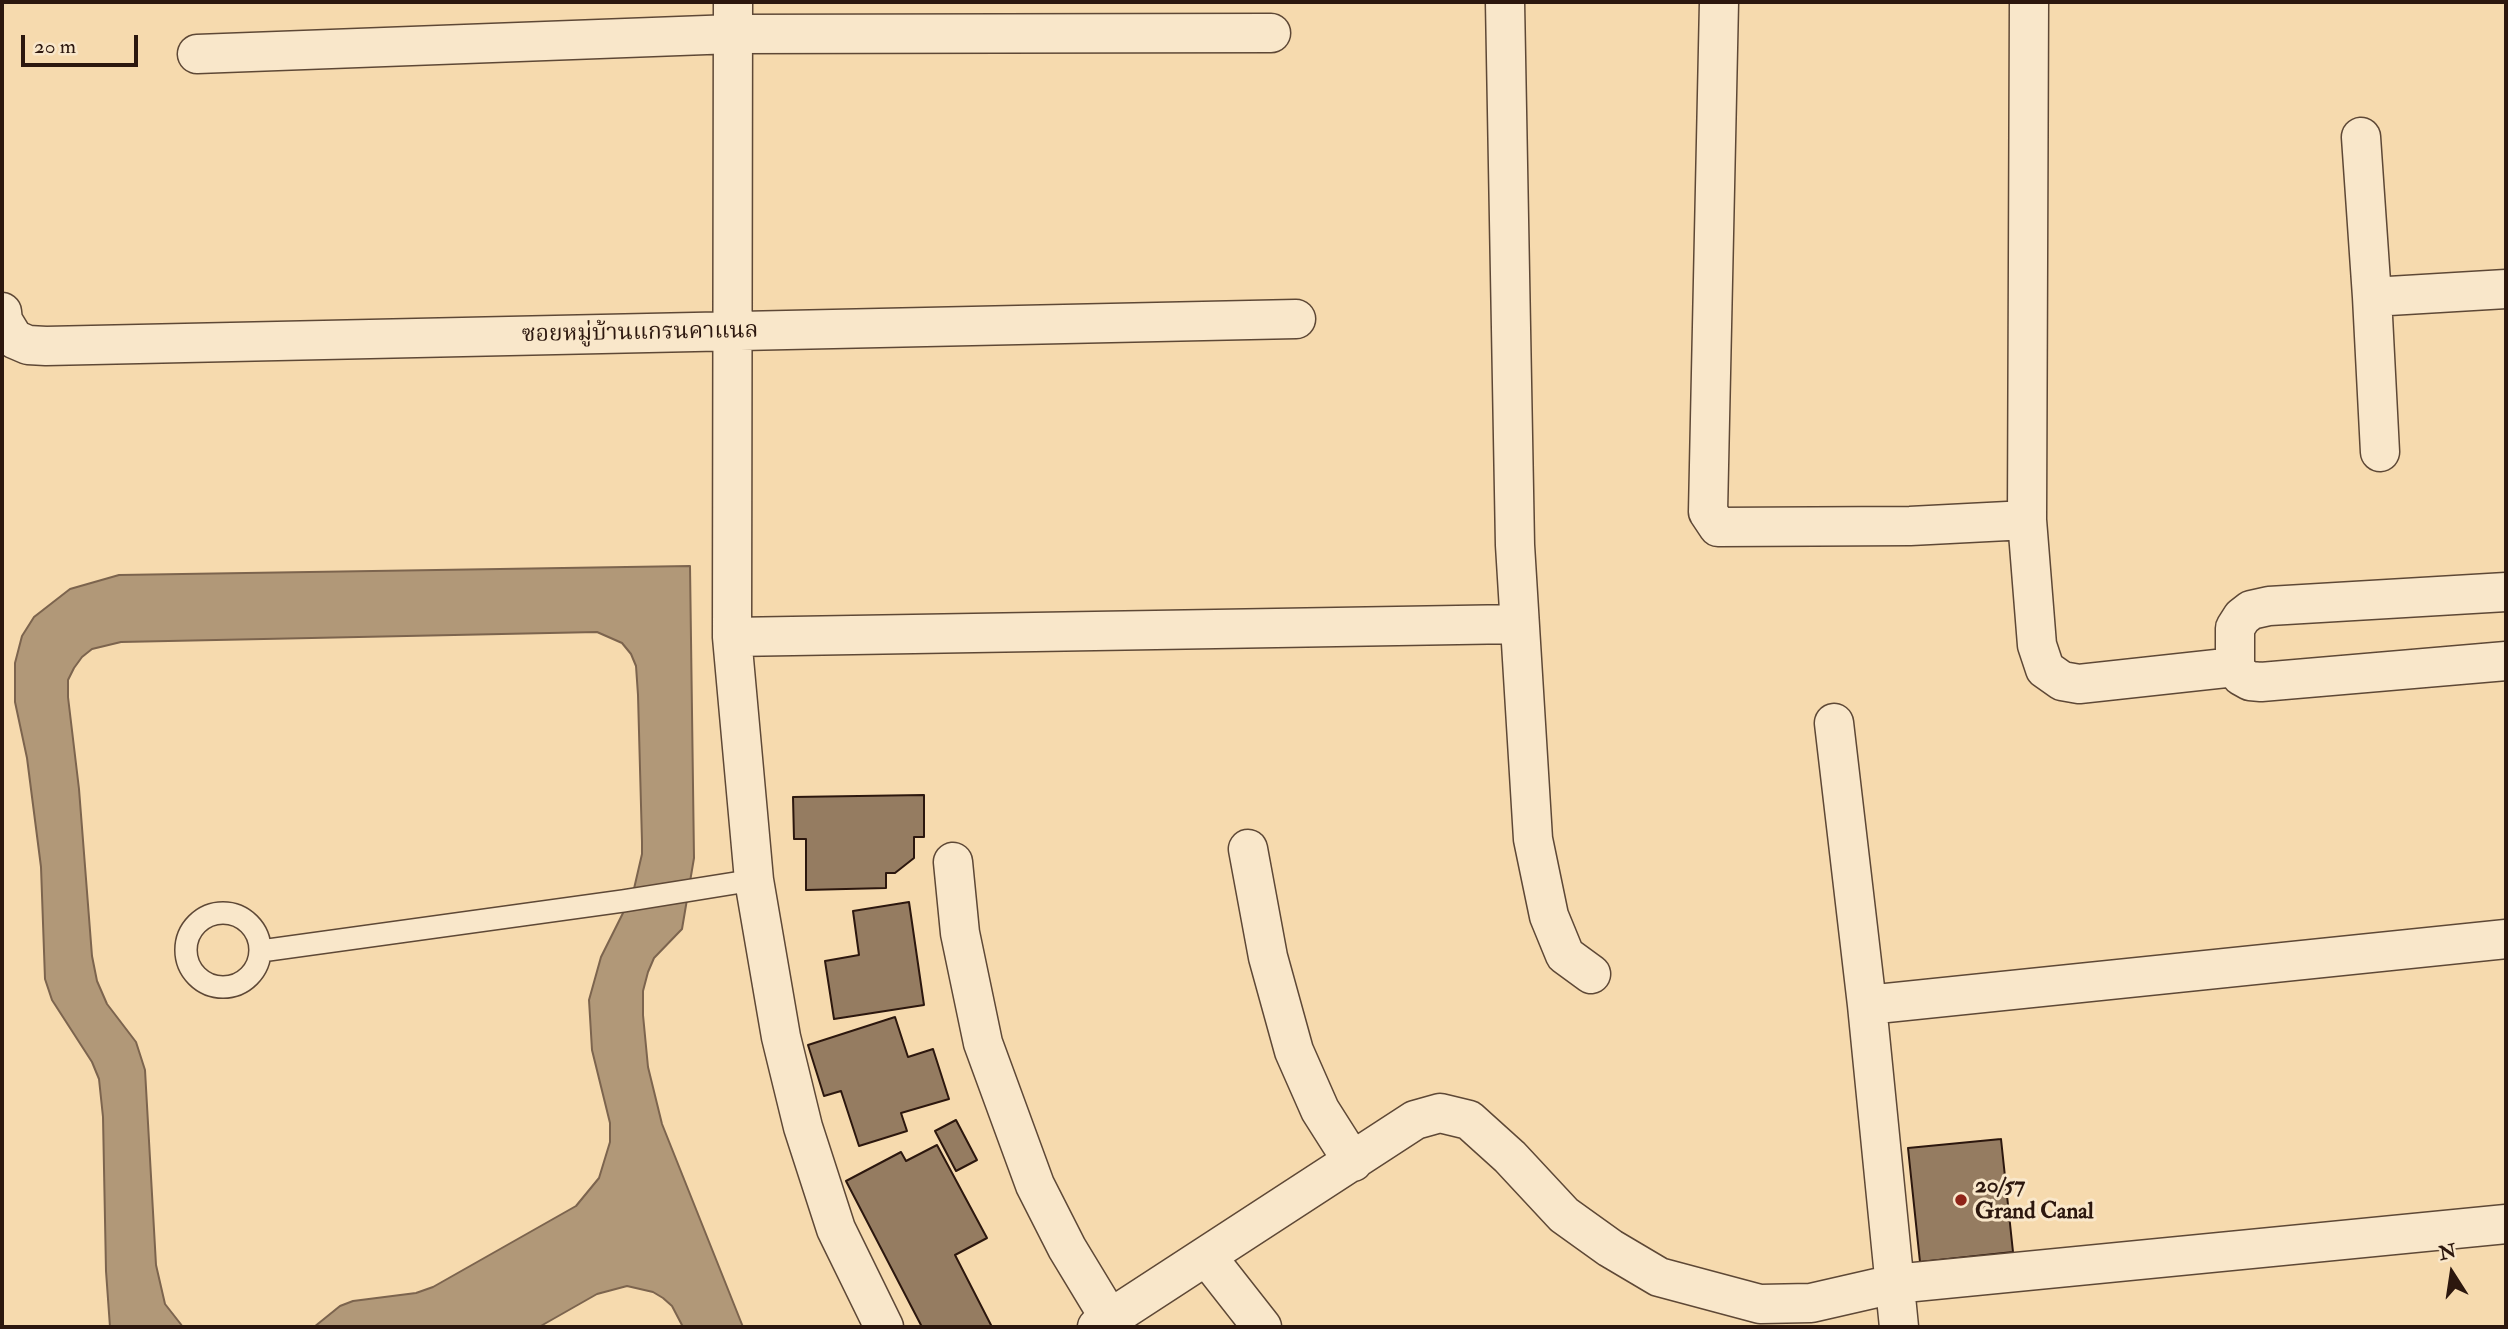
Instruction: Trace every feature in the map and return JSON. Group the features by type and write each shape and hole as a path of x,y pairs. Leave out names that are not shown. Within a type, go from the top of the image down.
{"street":[{"path":"1505,2 1518,624 1529,794 1538,867 1549,916 1565,955 1591,974"},
{"path":"1718,2 1708,512 1718,527 1910,526 2027,520"},
{"path":"2029,2 2027,520 2037,645 2045,669 2062,681 2079,684 2235,667"},
{"path":"733,18 732,637 754,880 779,1024 803,1127 836,1229 884,1327"},
{"path":"197,54 733,18 1271,33"},
{"path":"2361,137 2379,452"},
{"path":"2372,297 2506,289"},
{"name":"ซอยหมู่บ้านแกรนคาแนล","path":"2,312 3,321 14,339 28,345 46,346 1296,319"},
{"path":"2506,592 2269,606 2251,610 2235,628 2235,667 2241,676 2250,681 2261,682 2506,661"},
{"path":"732,637 1518,624"},
{"path":"1834,723 1867,1005 1899,1327"},
{"path":"1248,849 1263,935 1294,1051 1320,1110 1353,1162"},
{"path":"953,862 960,933 983,1043 1035,1185 1103,1323 1415,1120 1440,1112 1469,1120 1510,1157 1564,1215 1610,1248 1659,1277 1760,1304 1811,1303 1894,1284 2506,1224"},
{"path":"1867,1005 2506,939"},
{"path":"1207,1257 1262,1327"}],"lane":[{"path":"261,951 623,901 754,880"}],"shaded area":[{"path":"690,566 694,858 682,929 654,958 643,991 643,1015 648,1067 662,1124 743,1327 683,1327 672,1306 663,1298 653,1292 627,1286 597,1294 539,1327 314,1327 340,1306 353,1301 416,1293 433,1287 576,1206 599,1178 610,1142 610,1123 592,1050 589,1000 601,957 633,893 642,842 636,666 622,643 597,632 121,642 92,649 74,668 68,680 68,697 79,789 92,956 97,981 107,1004 136,1042 145,1070 156,1265 165,1304 183,1327 110,1327 106,1271 103,1117 99,1079 92,1062 52,1000 45,979 41,867 27,758 15,702 15,663 22,636 34,617 70,589 119,575"}],"building":[{"path":"924,795 924,837 914,837 914,858 895,873 886,873 886,888 806,890 806,839 794,839 793,797"},
{"path":"909,902 924,1005 834,1019 825,961 859,955 853,911"},
{"path":"895,1017 908,1057 933,1049 949,1099 901,1113 907,1131 859,1146 841,1091 824,1096 808,1045"},
{"path":"956,1120 977,1160 956,1171 935,1131"},
{"name":"20/57 Grand Canal","path":"2001,1139 2013,1252 1920,1262 1908,1148"},
{"path":"937,1145 987,1238 955,1255 992,1327 922,1327 846,1181 901,1152 906,1161"}],"place":[{"name":"20/57 Grand Canal","path":"1961,1200"}]}
